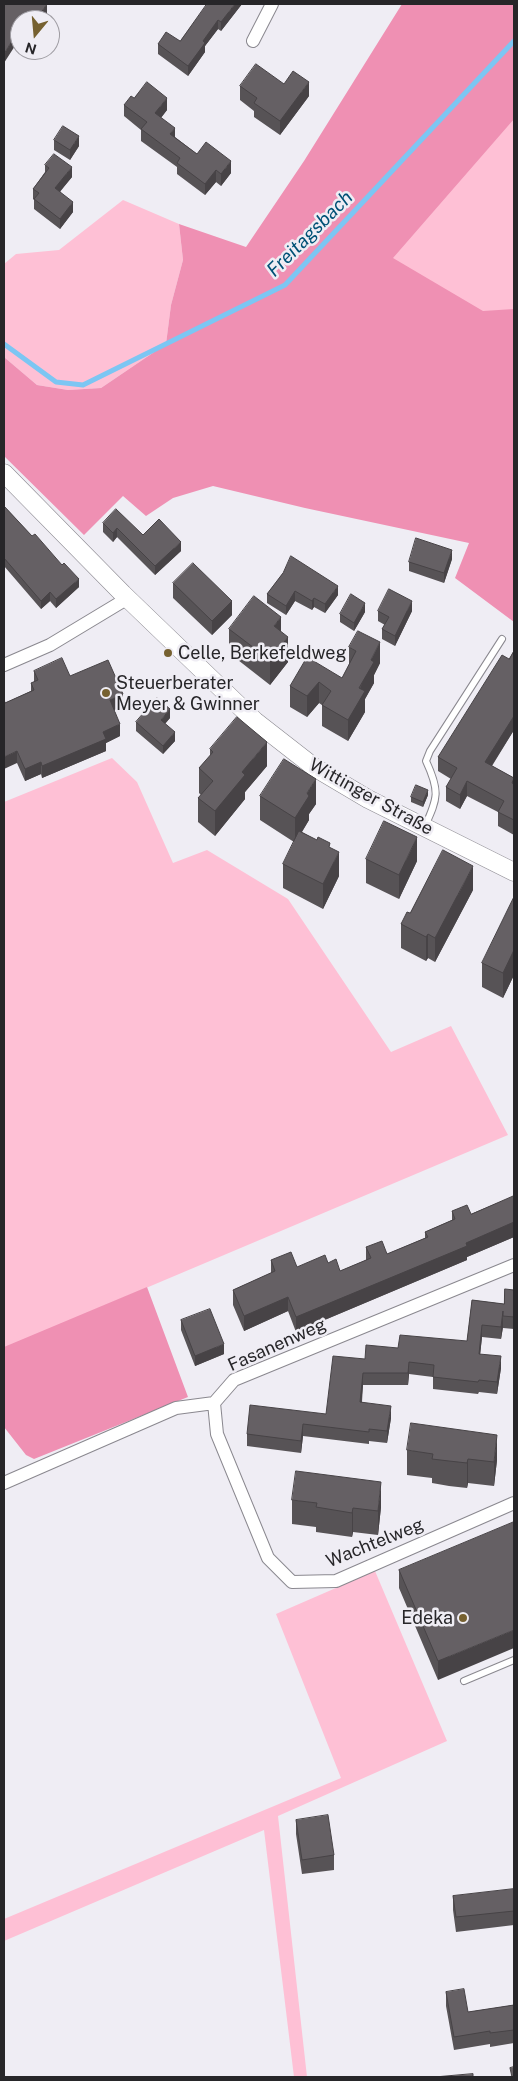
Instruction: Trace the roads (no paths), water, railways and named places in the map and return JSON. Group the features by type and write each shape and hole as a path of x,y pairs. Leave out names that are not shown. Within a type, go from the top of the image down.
{"main road":[{"name":"Wittinger Straße","path":"4,474 255,721 314,767 368,799 514,872"}],"street":[{"path":"254,41 272,4"},
{"path":"4,664 50,645 128,598"},
{"name":"Fasanenweg","path":"214,1403 234,1380 514,1265"},
{"path":"4,1483 176,1408 214,1403"},
{"name":"Wachtelweg","path":"214,1403 217,1434 268,1558 292,1582 336,1581 514,1503"}],"lane":[{"path":"424,827 437,799 433,776 426,761 430,751 502,639"},
{"path":"464,1681 514,1660"}],"waterway":[{"name":"Freitagsbach","path":"4,344 56,382 83,385 285,285 514,41"}],"place":[{"name":"Celle, Berkefeldweg","path":"168,653"},
{"name":"Steuerberater Meyer & Gwinner","path":"106,693"},
{"name":"Edeka","path":"463,1618"}]}
